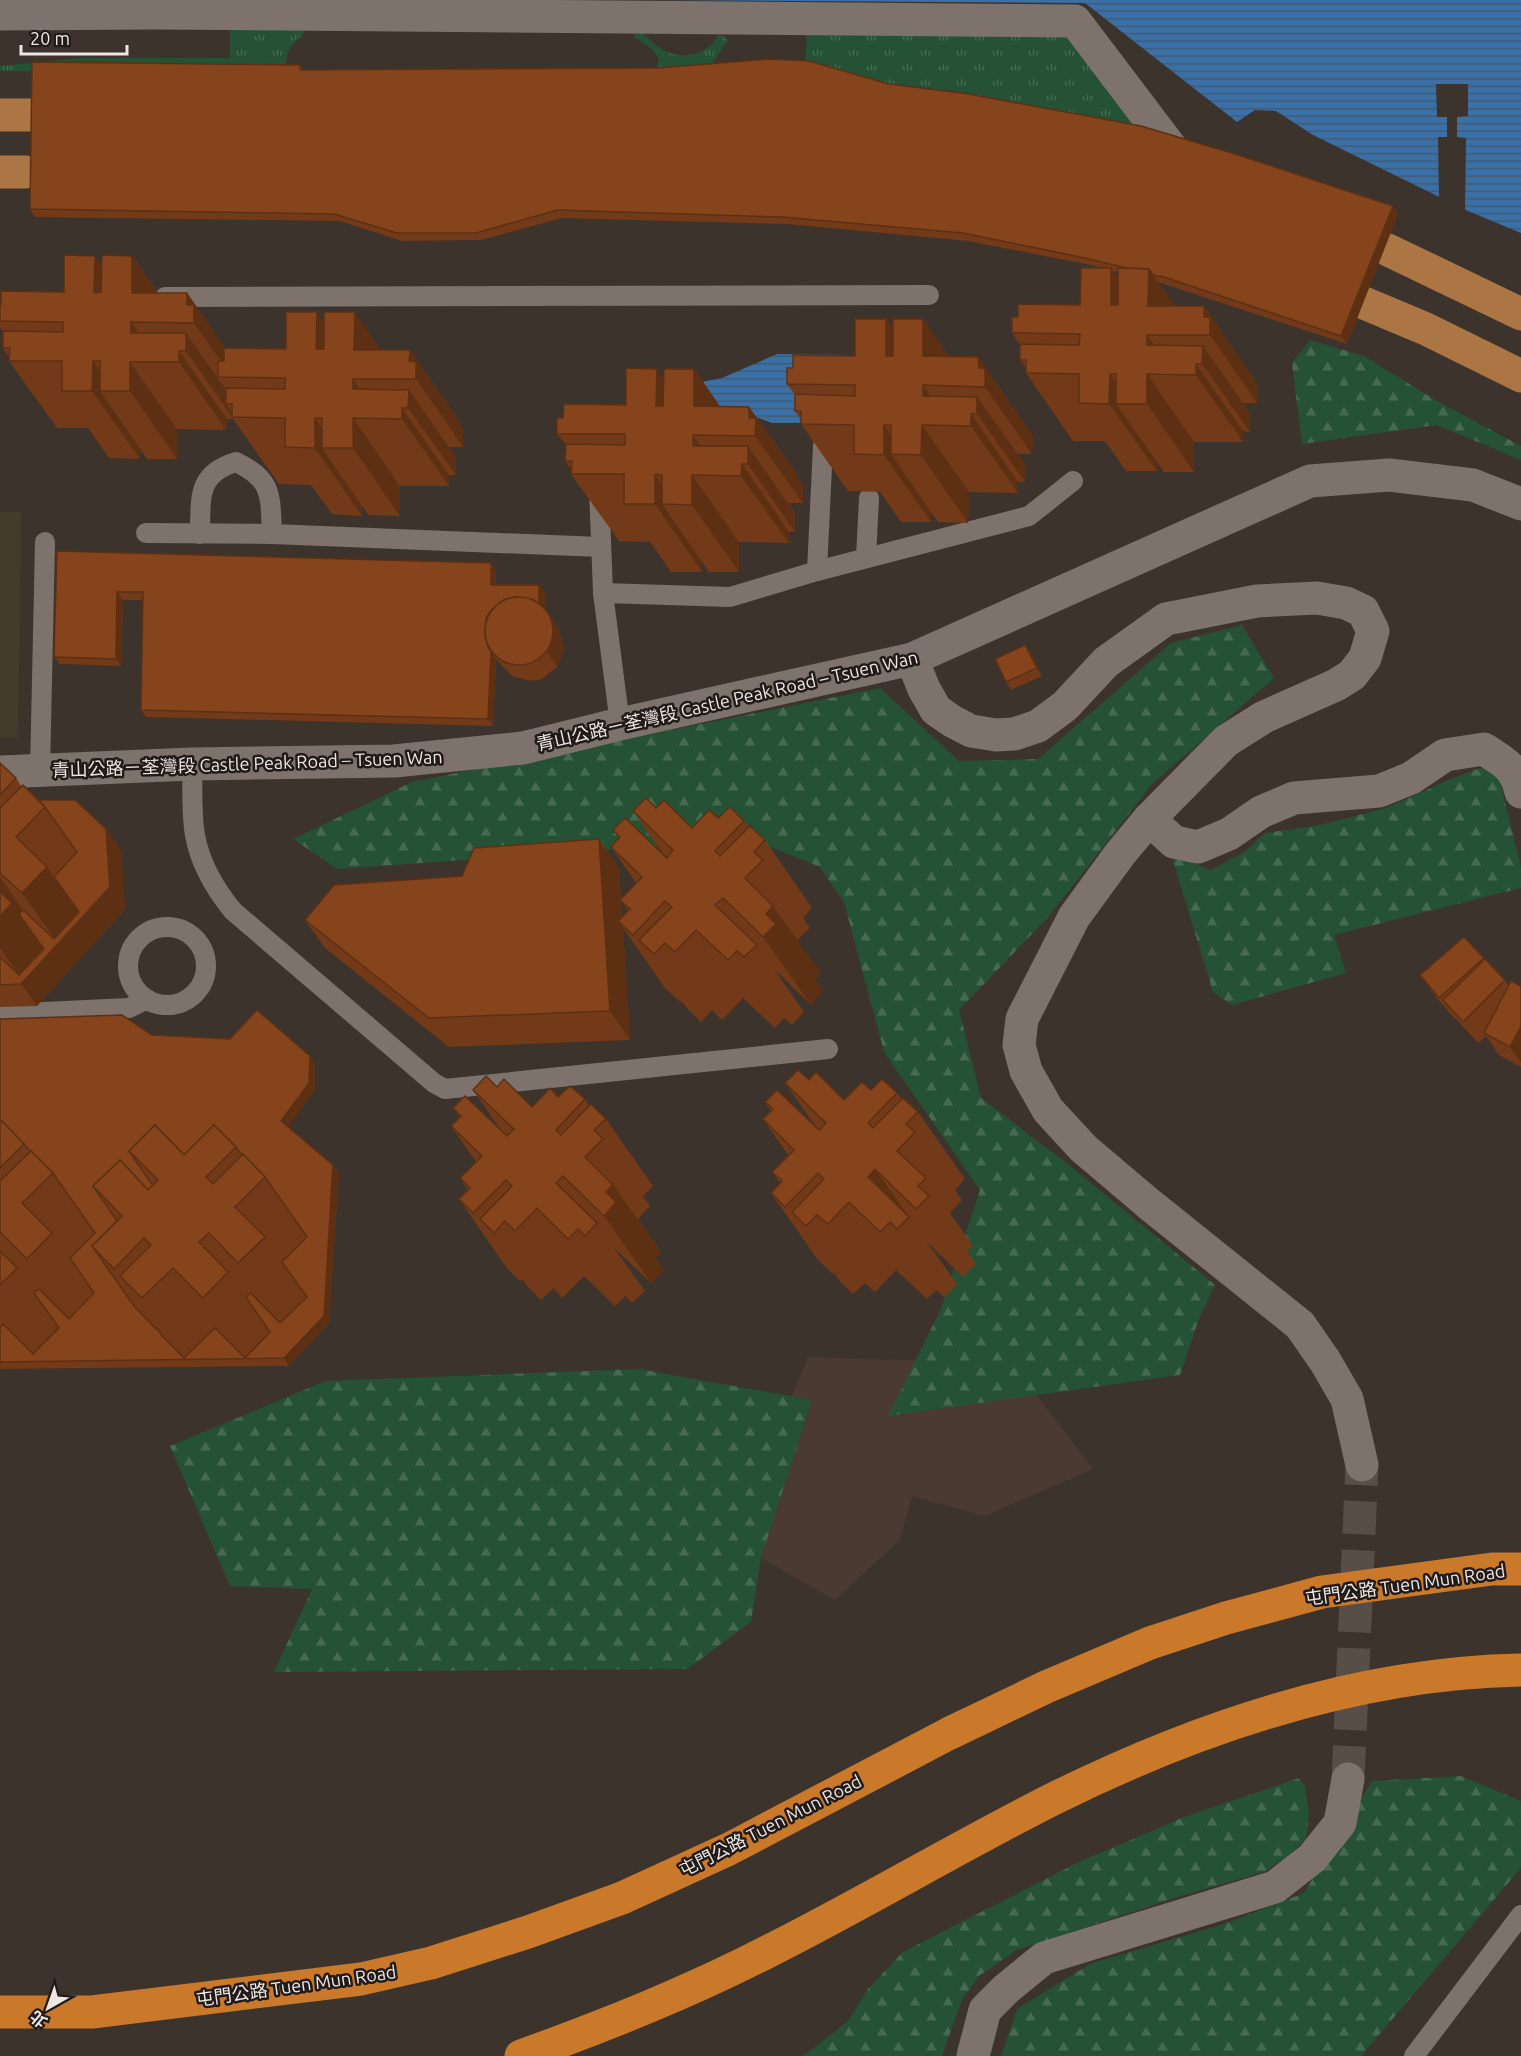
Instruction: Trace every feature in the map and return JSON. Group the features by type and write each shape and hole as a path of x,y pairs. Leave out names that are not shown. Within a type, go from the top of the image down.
{"highway":[{"name":"屯門公路 Tuen Mun Road","path":"0,2012 92,2012 361,1979 431,1963 528,1932 622,1898 729,1849 948,1734 1046,1687 1149,1643 1226,1618 1322,1592 1492,1569 1521,1569"},
{"path":"521,2056 604,2026 687,1991 771,1950 1054,1799 1140,1759 1227,1724 1320,1698 1408,1680 1521,1670"}],"main road":[{"path":"0,114 36,115"},
{"path":"1388,250 1521,314"},
{"path":"1364,303 1426,329 1521,376"}],"street":[{"path":"0,14 156,13 1075,21 1175,153"},
{"name":"青山公路－荃灣段 Castle Peak Road – Tsuen Wan","path":"0,772 192,764 394,761 523,748 912,659 1310,481 1389,475 1473,485 1521,504"},
{"path":"912,659 924,689 936,710 944,716 971,731 996,735 1014,734 1038,726 1065,706 1106,662 1166,619 1257,601 1317,598 1346,603 1363,611 1372,631 1365,658 1352,675 1336,685 1264,717 1226,741 1149,819 1120,854 1074,917 1022,1019 1020,1045 1026,1071 1048,1110 1083,1148 1300,1325 1325,1361 1347,1399 1362,1465"},
{"path":"1149,819 1174,842 1198,847 1229,834 1261,812 1294,798 1379,791 1411,778 1445,755 1484,749 1506,764 1517,775 1521,792"},
{"path":"973,2056 985,2010 1006,1989 1044,1958 1275,1887 1312,1858 1340,1823 1348,1779"}],"lane":[{"path":"147,297 929,295"},
{"path":"817,571 823,446"},
{"path":"200,534 201,496 207,479 222,467 236,462 250,469 265,482 270,502 272,534"},
{"path":"599,478 603,593 621,724"},
{"path":"603,593 730,597 817,571 1029,516 1073,481"},
{"path":"866,558 869,498"},
{"path":"146,533 272,534 601,548"},
{"path":"40,771 45,542"},
{"path":"192,764 195,836 207,872 217,892 233,911 426,1076 445,1089 828,1049"},
{"path":"160,927 174,927 186,931 197,940 204,952 207,964 205,978 200,988 192,997 181,1003 158,1004 147,999 136,990 130,979 128,965 130,952 137,940 147,931 160,927"},
{"path":"0,1014 129,1008 147,999"},
{"path":"1414,2056 1469,1982 1513,1942 1521,1915"}],"shaded area":[{"path":"0,511 21,512 18,737 0,737"},
{"path":"1002,1349 1093,1469 985,1516 912,1496 900,1540 835,1600 699,1523 763,1465 808,1357 933,1361"}],"green space":[{"path":"304,28 303,35 289,51 285,73 0,71 0,66 82,58 230,58 230,30"},
{"path":"639,29 661,49 677,55 699,53 705,50 719,34 728,40 709,68 655,71 659,60 657,56 648,46 633,37"},
{"path":"807,29 1071,36 1155,134 894,91 805,68"},
{"path":"1310,340 1364,356 1437,401 1521,446 1521,460 1437,425 1302,444 1292,363"},
{"path":"1242,625 1274,678 1153,783 1049,916 959,1010 981,1098 1069,1165 1215,1285 1198,1321 1180,1375 888,1416 940,1311 980,1190 884,1052 844,902 820,867 751,839 338,869 293,839 412,782 880,688 959,761 1038,759 1171,643"},
{"path":"1483,767 1499,778 1521,867 1521,888 1334,935 1346,973 1232,1005 1213,992 1171,854 1211,870 1246,851 1265,833 1316,826 1386,808"},
{"path":"639,1369 812,1400 761,1558 751,1622 687,1669 274,1672 312,1589 230,1586 170,1446 326,1381"},
{"path":"1461,1776 1521,1801 1521,1868 1361,2056 1001,2056 1017,2009 1090,1964 1227,1923 1304,1893 1372,1781"},
{"path":"1299,1778 1305,1787 1309,1813 1306,1839 1288,1856 1264,1872 1184,1895 1017,1950 979,1976 962,2000 942,2056 801,2056 848,2021 868,1989 903,1952 1075,1864 1184,1817"}],"water":[{"path":"662,0 1521,0 1521,233 1468,211 1313,135 1276,111 1255,110 1237,122 1085,3"},
{"path":"777,354 847,355 847,408 823,423 772,423 759,418 691,417 666,389 722,378"}],"pier":[{"path":"1436,84 1468,84 1468,116 1457,117 1457,137 1466,138 1465,213 1439,200 1438,137 1447,137 1447,117 1437,117"}],"building":[{"path":"769,59 809,61 889,84 969,94 1141,126 1393,206 1341,336 1153,275 1149,269 1127,268 963,233 782,217 557,210 476,233 397,233 334,214 30,209 32,62 300,65 300,70 658,68"},
{"path":"64,255 95,256 94,293 101,292 102,255 132,256 132,293 187,293 187,305 194,305 194,323 131,322 131,333 186,333 186,351 179,351 179,362 130,362 130,391 100,391 100,361 93,361 92,391 62,391 62,361 9,361 10,348 3,348 3,331 63,332 63,322 0,321 1,291 64,292"},
{"path":"1081,268 1111,268 1111,305 1118,305 1118,268 1149,269 1148,306 1204,306 1204,317 1210,317 1210,335 1147,335 1147,345 1203,346 1202,364 1196,364 1196,375 1147,374 1147,404 1116,404 1116,374 1110,374 1109,404 1079,403 1079,374 1026,373 1026,360 1020,360 1020,344 1079,345 1080,334 1012,333 1012,317 1018,317 1018,304 1080,305"},
{"path":"286,312 317,312 316,349 324,349 324,312 355,312 354,350 410,350 409,361 416,362 416,379 353,379 353,389 409,390 408,408 402,408 402,419 353,418 353,448 322,448 322,418 315,418 315,448 285,447 285,418 232,417 232,404 226,404 226,388 285,389 285,378 218,377 218,361 224,361 224,348 286,349"},
{"path":"855,319 886,319 886,356 893,356 893,319 923,319 923,356 978,357 979,368 985,368 985,387 923,385 923,396 977,397 977,414 971,414 971,426 922,425 921,455 891,454 891,425 884,425 884,455 854,454 854,425 801,424 801,411 795,411 795,394 855,396 855,385 787,384 787,368 793,368 793,355 855,356"},
{"path":"626,368 657,369 656,406 663,406 664,369 694,369 694,406 749,407 749,418 756,418 755,436 693,435 693,446 748,446 748,464 742,464 741,476 692,475 692,505 662,504 662,475 655,474 655,504 624,504 624,474 571,474 572,461 565,461 566,444 625,445 625,434 557,434 557,418 563,418 564,404 626,405"},
{"path":"57,551 491,563 491,585 539,585 539,604 534,600 515,597 505,599 492,609 486,618 485,637 491,651 488,719 141,710 143,592 117,592 116,659 54,657"},
{"path":"519,597 532,599 543,607 551,618 553,631 551,644 543,655 532,663 519,665 506,663 495,655 487,644 485,631 487,618 495,607 506,599"},
{"path":"1025,645 1037,668 1006,682 995,659"},
{"path":"0,763 16,778 0,795"},
{"path":"23,785 45,807 16,837 47,867 22,893 0,873 0,808"},
{"path":"646,798 656,808 664,800 692,828 709,810 718,818 730,807 744,821 715,851 720,856 750,826 765,840 754,852 763,860 745,878 773,906 766,914 776,924 763,937 723,898 715,905 757,945 744,957 737,951 728,960 696,930 675,952 665,943 654,954 639,940 672,907 665,901 633,935 618,921 630,909 620,900 642,877 611,847 620,837 613,830 625,818 667,858 673,850 633,811"},
{"path":"39,800 75,800 106,829 110,887 21,984 0,985 0,957 19,975 44,949 19,914 23,910 54,939 79,912 54,877 77,852"},
{"path":"599,839 610,1011 429,1018 305,920 334,885 462,876 474,848"},
{"path":"0,892 12,903 0,916"},
{"path":"1464,937 1484,958 1439,998 1420,975"},
{"path":"1485,959 1505,980 1463,1022 1443,1000"},
{"path":"1511,981 1521,986 1521,1026 1510,1047 1484,1033"},
{"path":"257,1010 310,1056 309,1083 281,1121 333,1165 324,1316 284,1358 0,1362 0,1327 3,1324 33,1354 59,1328 34,1293 39,1289 69,1319 94,1293 70,1258 95,1233 53,1173 2,1121 0,1123 0,1019 122,1015 152,1035 230,1039","holes":["155,1125 184,1155 214,1125 265,1177 307,1237 282,1262 307,1297 280,1323 251,1293 246,1297 270,1332 245,1358 215,1328 184,1358 134,1306 92,1246 117,1221 93,1186 120,1160 148,1190 153,1186 129,1151"]},
{"path":"798,1070 809,1080 816,1072 844,1100 862,1082 871,1090 882,1079 897,1093 868,1123 873,1128 903,1098 918,1112 906,1124 915,1132 897,1151 926,1178 918,1186 929,1196 916,1209 875,1169 868,1177 909,1217 897,1229 890,1222 880,1232 849,1202 828,1224 817,1215 806,1226 792,1212 824,1179 818,1173 785,1207 771,1193 782,1181 772,1172 794,1150 763,1119 773,1109 765,1102 777,1090 819,1130 826,1123 785,1083"},
{"path":"486,1076 497,1087 504,1079 532,1107 550,1088 558,1097 570,1086 585,1099 556,1130 561,1135 591,1104 606,1119 594,1130 603,1139 585,1157 613,1185 606,1192 616,1202 604,1216 563,1176 556,1183 597,1223 585,1236 578,1229 568,1239 537,1208 515,1231 505,1221 494,1233 480,1219 512,1186 506,1180 473,1213 459,1199 470,1188 460,1178 482,1156 451,1126 461,1116 453,1108 465,1096 507,1136 514,1129 473,1090"},
{"path":"2,1121 24,1144 0,1168 0,1123"},
{"path":"155,1125 184,1155 214,1125 236,1147 206,1177 213,1184 243,1154 265,1177 235,1207 265,1237 238,1263 209,1233 199,1242 228,1272 203,1298 173,1268 142,1298 120,1276 151,1245 144,1238 114,1269 92,1246 122,1216 93,1186 120,1160 148,1190 158,1180 129,1151"},
{"path":"31,1151 53,1173 22,1203 52,1233 27,1259 0,1232 0,1180"},
{"path":"0,1251 17,1268 0,1285"}],"tunnel":[{"path":"1348,1779 1362,1465"}]}
